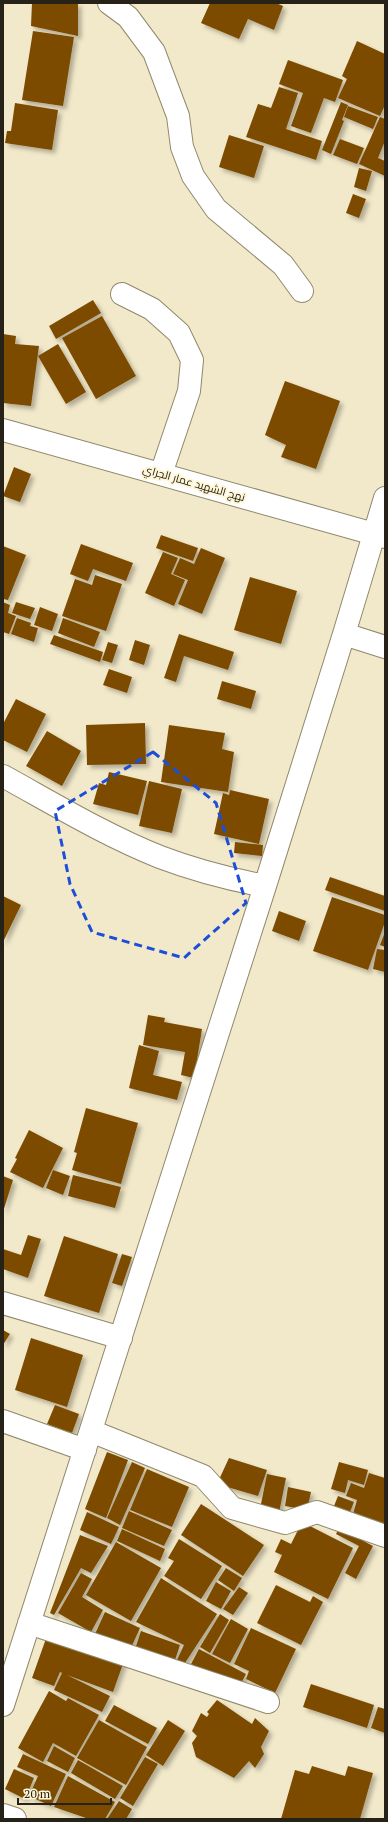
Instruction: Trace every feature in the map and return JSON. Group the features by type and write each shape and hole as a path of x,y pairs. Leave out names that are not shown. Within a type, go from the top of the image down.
{"street":[{"path":"109,3 128,17 154,52 178,116 182,147 193,176 216,209 283,265 302,291"},
{"path":"122,294 152,309 179,333 192,360 189,391 161,474"},
{"name":"نهج الشهيد عمار الجراي","path":"3,430 379,535"},
{"path":"3,1705 344,634 379,535 385,498"},
{"path":"344,634 385,647"},
{"path":"3,776 112,836 160,857 220,877 265,886"},
{"path":"3,1303 120,1338"},
{"path":"3,1421 88,1440 203,1476 232,1508 285,1523 316,1512 385,1536"},
{"path":"29,1623 268,1702"},
{"path":"3,1815 15,1819"}],"highlighted area":[{"path":"153,752 216,803 246,903 184,958 92,932 70,884 55,811"}],"building":[{"path":"32,3 78,3 78,36 31,26"},
{"path":"210,3 276,3 283,6 274,30 248,19 239,39 201,23"},
{"path":"33,31 74,37 63,106 22,100"},
{"path":"357,41 385,54 385,105 380,116 338,98 347,79 342,76"},
{"path":"288,60 343,80 335,102 324,98 311,133 291,126 303,93 279,84"},
{"path":"279,87 298,93 286,129 322,141 316,160 246,137 258,104 271,108"},
{"path":"341,102 348,105 342,120 344,121 331,154 322,150"},
{"path":"15,103 58,110 52,150 5,143 7,131 11,131"},
{"path":"348,106 378,117 373,129 344,117"},
{"path":"380,117 385,119 385,141 378,158 385,161 385,176 359,164"},
{"path":"229,135 264,146 254,178 219,167"},
{"path":"340,139 364,148 357,164 333,155"},
{"path":"359,168 372,171 366,191 354,187"},
{"path":"353,194 366,199 359,218 346,213"},
{"path":"93,300 101,313 56,339 49,326"},
{"path":"102,316 136,376 96,399 62,338"},
{"path":"3,334 16,336 15,344 39,346 31,406 3,403"},
{"path":"58,344 86,392 66,404 38,356"},
{"path":"285,381 340,401 316,469 281,457 286,445 265,435"},
{"path":"14,467 31,474 20,502 3,496"},
{"path":"161,535 198,548 193,561 156,548"},
{"path":"81,544 133,563 126,581 93,569 88,581 70,574"},
{"path":"3,546 26,555 8,600 3,599"},
{"path":"201,548 225,558 202,614 178,604 188,580 173,574 180,558 194,564"},
{"path":"163,552 178,558 171,574 185,580 174,606 145,593"},
{"path":"95,575 122,584 106,631 62,616 75,579 92,585"},
{"path":"250,577 297,591 281,644 234,630"},
{"path":"3,602 10,605 8,613 16,616 9,634 3,632"},
{"path":"16,602 35,608 30,619 12,613"},
{"path":"40,607 58,614 52,631 34,625"},
{"path":"17,618 31,623 30,626 38,628 34,642 11,634"},
{"path":"63,618 100,632 94,647 58,633"},
{"path":"179,634 234,652 228,670 184,656 176,682 164,678"},
{"path":"54,635 103,652 100,662 50,644"},
{"path":"135,640 150,645 144,665 129,660"},
{"path":"108,642 118,645 112,663 102,660"},
{"path":"109,669 132,677 127,693 103,685"},
{"path":"222,681 256,691 251,709 217,699"},
{"path":"16,699 46,714 27,752 3,740 3,724"},
{"path":"145,723 146,764 87,765 86,725"},
{"path":"169,725 225,733 222,749 234,752 228,792 161,782"},
{"path":"47,731 81,751 62,786 26,766"},
{"path":"109,772 147,781 138,815 93,804 99,783 106,785"},
{"path":"149,781 182,789 172,833 139,826"},
{"path":"230,790 269,799 259,844 214,834 223,793 229,795"},
{"path":"235,842 263,845 262,856 234,853"},
{"path":"330,877 385,896 385,911 325,890"},
{"path":"3,896 21,905 3,942"},
{"path":"332,897 385,915 385,922 368,970 313,951"},
{"path":"279,911 306,921 299,941 272,931"},
{"path":"385,932 385,947 380,945"},
{"path":"377,949 385,950 385,972 373,969"},
{"path":"148,1015 165,1018 164,1022 202,1029 194,1078 181,1075 185,1052 143,1045"},
{"path":"139,1045 159,1051 153,1075 182,1082 177,1100 129,1088"},
{"path":"86,1108 138,1123 121,1184 72,1170 77,1153 74,1152"},
{"path":"29,1130 63,1148 43,1188 10,1172 17,1159 15,1158"},
{"path":"53,1170 70,1176 63,1195 46,1188"},
{"path":"73,1175 121,1187 115,1208 68,1196"},
{"path":"3,1176 13,1180 3,1212"},
{"path":"28,1235 41,1239 28,1278 3,1269 3,1249 21,1255"},
{"path":"64,1236 118,1254 99,1313 44,1296"},
{"path":"122,1254 132,1257 122,1286 112,1283"},
{"path":"3,1330 10,1334 3,1345"},
{"path":"31,1338 83,1355 67,1407 15,1390"},
{"path":"55,1405 79,1414 72,1433 47,1424"},
{"path":"107,1452 128,1460 106,1518 85,1509"},
{"path":"229,1458 267,1470 258,1496 217,1484"},
{"path":"132,1462 145,1468 120,1525 107,1518"},
{"path":"339,1462 368,1470 364,1485 348,1480 345,1493 331,1489"},
{"path":"147,1469 189,1487 172,1527 130,1510"},
{"path":"369,1473 385,1478 385,1525 353,1514 357,1500 346,1496 351,1483 364,1488"},
{"path":"267,1474 286,1478 279,1513 260,1509"},
{"path":"288,1487 311,1492 307,1510 285,1506"},
{"path":"338,1496 354,1502 350,1512 334,1506"},
{"path":"201,1504 264,1545 243,1576 181,1535"},
{"path":"129,1511 172,1530 164,1546 122,1528"},
{"path":"87,1512 119,1527 111,1544 80,1530"},
{"path":"302,1522 353,1548 328,1599 274,1572 282,1555 275,1552 281,1539 291,1544"},
{"path":"339,1528 373,1546 356,1579 345,1573 359,1546 336,1534"},
{"path":"122,1529 165,1549 160,1561 117,1541"},
{"path":"80,1535 108,1546 91,1573 81,1568 54,1615 50,1613"},
{"path":"179,1539 222,1566 201,1599 164,1576 174,1561 168,1558"},
{"path":"116,1542 161,1568 131,1621 86,1595"},
{"path":"226,1568 242,1578 234,1591 218,1580"},
{"path":"81,1573 92,1579 82,1597 103,1610 91,1632 58,1613"},
{"path":"161,1578 217,1614 185,1663 177,1660 184,1645 136,1622"},
{"path":"216,1582 231,1591 221,1609 206,1601"},
{"path":"276,1585 310,1602 313,1596 323,1602 301,1645 257,1623"},
{"path":"239,1587 248,1593 233,1615 223,1609"},
{"path":"105,1612 140,1628 130,1650 95,1634"},
{"path":"220,1614 229,1620 210,1653 200,1647"},
{"path":"231,1619 248,1629 230,1663 212,1654"},
{"path":"251,1628 296,1649 275,1693 246,1679 249,1671 234,1664"},
{"path":"141,1631 180,1645 174,1663 135,1649"},
{"path":"48,1633 124,1661 113,1692 67,1675 110,1696 102,1712 54,1690 62,1673 60,1672 54,1686 32,1678"},
{"path":"199,1649 246,1674 238,1689 191,1664"},
{"path":"311,1684 374,1705 367,1728 303,1707"},
{"path":"49,1691 66,1701 68,1698 99,1715 76,1756 53,1743 43,1762 18,1748"},
{"path":"217,1700 252,1724 255,1718 269,1731 261,1747 264,1754 255,1768 249,1761 234,1778 196,1757 192,1743 197,1736 192,1731 201,1713 207,1717 209,1714 207,1712"},
{"path":"114,1705 157,1728 148,1744 105,1721"},
{"path":"378,1707 385,1709 385,1733 371,1728"},
{"path":"99,1720 147,1747 126,1785 77,1758"},
{"path":"168,1720 185,1731 163,1766 146,1755"},
{"path":"54,1746 75,1758 68,1772 47,1761"},
{"path":"23,1754 66,1774 51,1806 29,1796 38,1776 17,1767"},
{"path":"145,1757 158,1764 133,1806 120,1798"},
{"path":"78,1760 123,1786 115,1799 71,1773"},
{"path":"312,1766 345,1776 348,1766 373,1773 360,1819 281,1819 295,1770 309,1774"},
{"path":"14,1769 34,1778 25,1799 5,1789"},
{"path":"68,1776 115,1802 105,1819 89,1819 54,1807"},
{"path":"119,1801 132,1809 126,1819 107,1819"}]}
